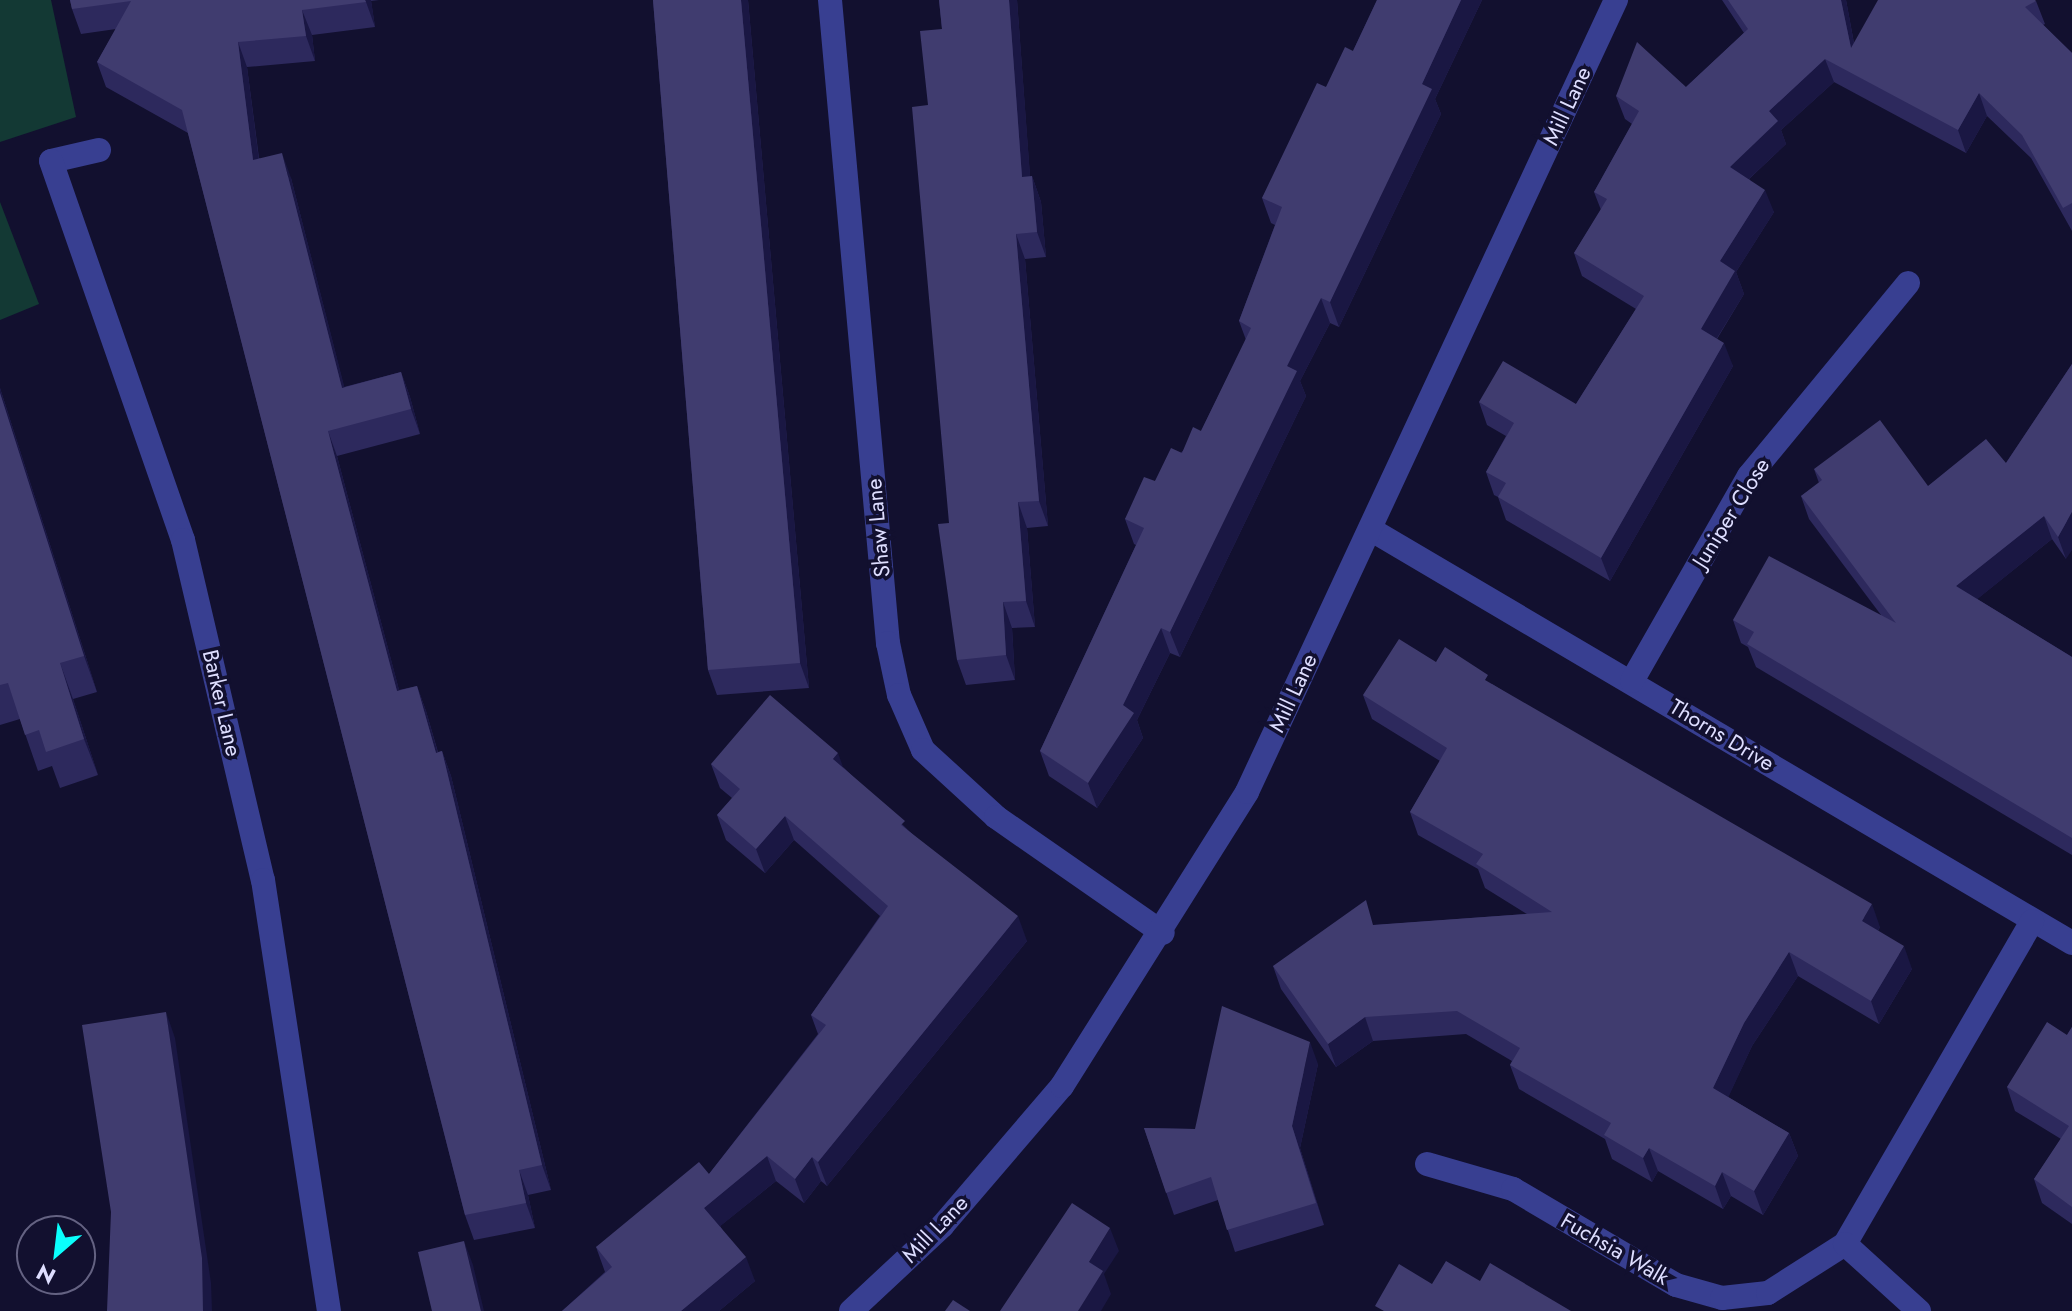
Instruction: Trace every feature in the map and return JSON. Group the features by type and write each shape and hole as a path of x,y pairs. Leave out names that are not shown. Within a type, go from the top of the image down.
{"street":[{"name":"Shaw Lane","path":"830,0 899,695 923,750 996,817 1163,933"},
{"name":"Mill Lane","path":"851,1311 942,1226 1062,1086 1163,933 1247,792 1616,0"},
{"name":"Barker Lane","path":"99,150 51,161 183,540 263,880 329,1311"},
{"name":"Juniper Close","path":"1632,681 1749,476 1908,283"},
{"name":"Thorns Drive","path":"1370,529 2072,943"},
{"name":"Fuchsia Walk","path":"1427,1164 1513,1189 1676,1285 1722,1298 1768,1293 1845,1244 2032,921"},
{"path":"1845,1244 1919,1311"}],"green space":[{"path":"0,0 51,0 76,117 0,142"},
{"path":"0,202 39,304 0,320"}],"building":[{"path":"70,0 366,2 302,10 306,36 238,42 253,160 282,153 342,388 401,372 411,409 328,431 397,691 417,686 436,753 442,751 542,1165 519,1170 526,1203 465,1215 182,110 97,62 131,1 72,9"},
{"path":"653,0 741,0 800,663 708,670"},
{"path":"939,0 1009,0 1022,177 1032,176 1037,232 1016,234 1039,501 1018,502 1026,601 1003,602 1006,655 957,660 938,524 949,523 912,107 928,105 920,31 942,29"},
{"path":"1377,0 1461,0 1422,84 1432,89 1330,302 1321,298 1287,366 1297,371 1170,632 1161,628 1123,705 1134,713 1088,783 1040,751 1144,528 1125,519 1144,477 1155,481 1171,448 1182,453 1193,427 1201,431 1251,328 1239,321 1282,207 1262,198 1317,83 1326,87 1345,47 1353,51"},
{"path":"1728,0 1841,0 1851,48 1878,0 2035,0 2025,7 2072,53 2072,203 2063,208 2022,135 1979,93 1958,130 1825,59 1769,111 1778,121 1730,167 1765,190 1720,261 1735,271 1701,329 1724,343 1601,558 1498,497 1506,483 1486,472 1514,423 1479,402 1503,361 1576,404 1644,296 1574,253 1607,199 1594,192 1639,111 1616,96 1637,42 1686,87 1748,29"},
{"path":"2072,364 2072,512 2058,537 2044,516 1956,586 2072,657 2072,838 1747,644 1754,632 1733,620 1769,556 1896,623 1801,496 1822,480 1814,469 1880,420 1928,486 1986,439 2006,463"},
{"path":"0,393 84,656 60,663 84,739 46,752 39,730 25,735 8,683 0,685"},
{"path":"1399,639 1436,662 1445,647 1488,675 1485,680 1872,904 1862,921 1904,946 1871,1001 1789,952 1744,1023 1713,1088 1789,1133 1754,1191 1722,1172 1715,1186 1649,1148 1643,1158 1604,1135 1611,1123 1510,1065 1520,1048 1457,1011 1365,1017 1328,1044 1273,966 1366,900 1373,925 1552,912 1476,864 1483,854 1410,812 1447,748 1363,695"},
{"path":"770,695 838,753 833,759 905,821 901,825 1018,916 818,1162 812,1157 795,1179 767,1156 704,1208 746,1257 681,1311 562,1311 612,1267 596,1247 699,1162 709,1174 826,1025 811,1015 888,906 785,816 756,849 717,815 740,789 711,764"},
{"path":"1222,1006 1310,1042 1292,1126 1316,1203 1227,1230 1211,1177 1166,1193 1144,1128 1195,1129"},
{"path":"166,1012 202,1258 203,1311 107,1311 111,1212 82,1025"},
{"path":"2047,1022 2067,1035 2072,1027 2072,1207 2034,1179 2069,1126 2007,1087"},
{"path":"1072,1203 1110,1228 1089,1262 1103,1271 1078,1311 1000,1311"},
{"path":"464,1241 481,1311 432,1311 418,1252"},
{"path":"1446,1261 1480,1281 1490,1263 1571,1311 1384,1311 1375,1306 1399,1264 1432,1284"},
{"path":"953,1300 970,1311 945,1311"}]}
